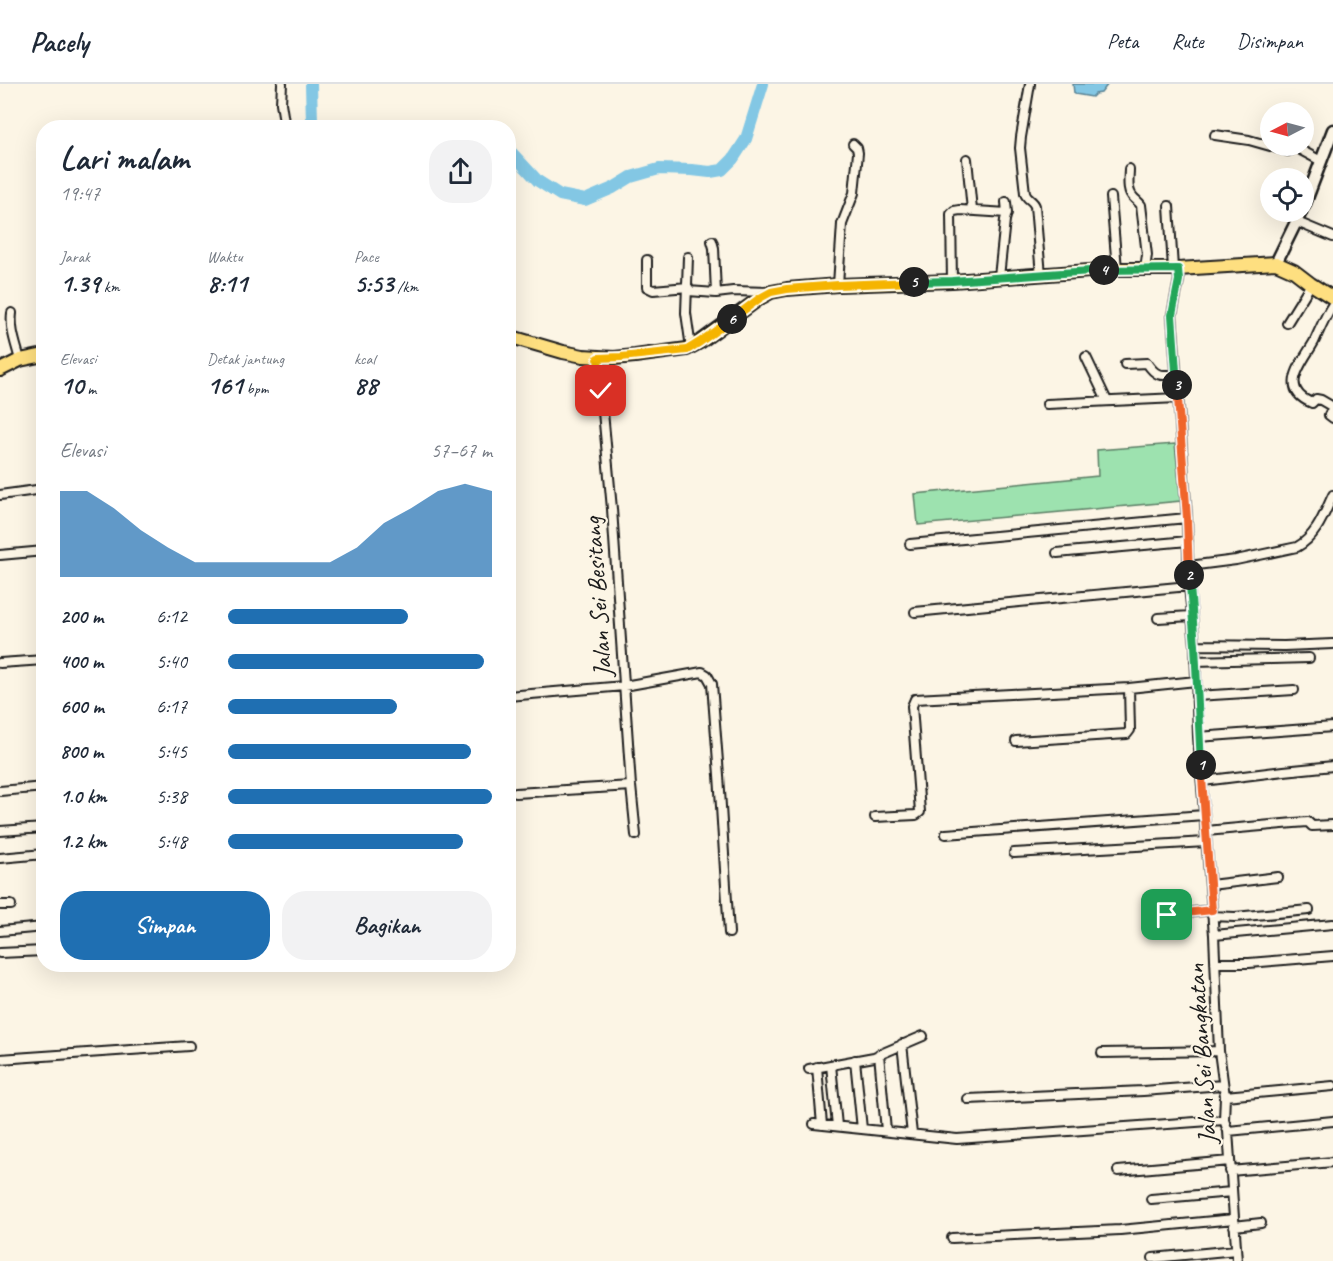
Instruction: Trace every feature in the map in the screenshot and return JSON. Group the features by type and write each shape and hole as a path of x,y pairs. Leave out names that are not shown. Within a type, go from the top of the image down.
{"main road":[{"path":"1314,180 1332,134"},
{"path":"1276,263 1296,222"},
{"path":"516,338 563,352 598,358 628,357 687,350 760,298 771,292 787,289 952,281 1117,269 1176,269 1276,263 1294,271 1333,298"},
{"path":"0,370 20,360 36,357"}],"street":[{"path":"282,84 281,104 284,120"},
{"path":"1030,84 1020,148 1024,193 1035,206 1041,275"},
{"path":"1215,135 1249,140 1288,151 1295,147 1321,161"},
{"path":"838,285 842,224 854,193 858,153 853,144"},
{"path":"967,159 972,210"},
{"path":"1129,169 1129,191 1141,205 1147,255 1145,269"},
{"path":"1111,196 1117,269"},
{"path":"999,277 1007,213 1006,202"},
{"name":"Jalan Sei Bangkatan","path":"1169,206 1179,280 1172,315 1187,518 1191,616 1195,645 1198,737 1214,935 1219,1051 1225,1096 1224,1120 1228,1131 1237,1261"},
{"path":"952,281 951,216 954,211 1007,213"},
{"path":"1308,222 1333,237"},
{"path":"712,241 716,293"},
{"path":"688,258 686,313 691,348"},
{"path":"647,260 647,287 653,290 688,289 716,293 771,292"},
{"path":"1287,323 1311,284"},
{"path":"1333,304 1296,371 1294,380 1299,397 1312,403 1316,399 1321,400 1333,407 1329,415 1333,418"},
{"path":"12,313 12,333 20,360"},
{"path":"1086,357 1107,402"},
{"name":"Jalan Sei Besitang","path":"598,358 612,510 636,835"},
{"path":"1125,364 1147,363 1156,375 1176,374"},
{"path":"1047,404 1178,398"},
{"path":"0,495 36,490"},
{"path":"1189,566 1236,560 1297,547 1315,533 1333,495"},
{"path":"910,544 1187,518"},
{"path":"1057,553 1188,541"},
{"path":"0,555 36,552"},
{"path":"915,612 1189,586"},
{"path":"1158,618 1191,616"},
{"path":"1195,645 1333,644"},
{"path":"1195,661 1309,658"},
{"path":"0,663 36,661"},
{"path":"516,695 624,686 702,672 710,679 719,775 729,933"},
{"path":"875,817 916,815 920,812 912,706 915,699 1129,688 1196,681"},
{"path":"1016,741 1127,734 1131,730 1129,688"},
{"path":"1196,696 1294,690"},
{"path":"1198,737 1333,728"},
{"path":"1203,781 1333,766"},
{"path":"516,793 631,786"},
{"path":"0,791 36,788"},
{"path":"946,834 1204,815"},
{"path":"1206,831 1308,822 1312,826 1333,825"},
{"path":"0,831 36,829"},
{"path":"1014,853 1206,843"},
{"path":"0,858 36,855"},
{"path":"1210,885 1278,877"},
{"path":"0,905 12,905"},
{"path":"1167,915 1212,913 1235,917 1309,910"},
{"path":"1214,935 1333,924"},
{"path":"0,931 36,928"},
{"path":"0,953 36,951"},
{"path":"1215,963 1249,963 1333,956"},
{"path":"923,1036 879,1054 813,1068 818,1124 957,1139 1224,1120"},
{"path":"902,1044 912,1134"},
{"path":"0,1059 189,1046"},
{"path":"1102,1053 1219,1051"},
{"path":"879,1054 886,1131"},
{"path":"855,1060 862,1129"},
{"path":"831,1065 837,1126"},
{"path":"968,1099 1223,1084"},
{"path":"1225,1096 1333,1086"},
{"path":"1228,1131 1333,1121"},
{"path":"1118,1171 1230,1161"},
{"path":"1230,1171 1333,1162"},
{"path":"1151,1199 1232,1192"},
{"path":"952,1238 1234,1222 1261,1223"},
{"path":"1153,1258 1236,1250"}],"green space":[{"path":"1175,444 1181,501 918,525 915,494 1098,476 1097,450"}],"water":[{"path":"1073,84 1108,84 1101,93 1092,97 1075,94"}],"waterway":[{"path":"311,84 312,120"},
{"path":"516,157 538,181 560,195 585,200 631,177 659,169 710,172 722,170 733,159 746,139 763,84"}],"route":[{"path":"601,391 598,358 687,350 771,292 838,285 952,281 1117,269 1178,269 1179,280 1172,315 1187,518 1191,616 1195,645 1198,737 1212,910 1167,915"}]}
